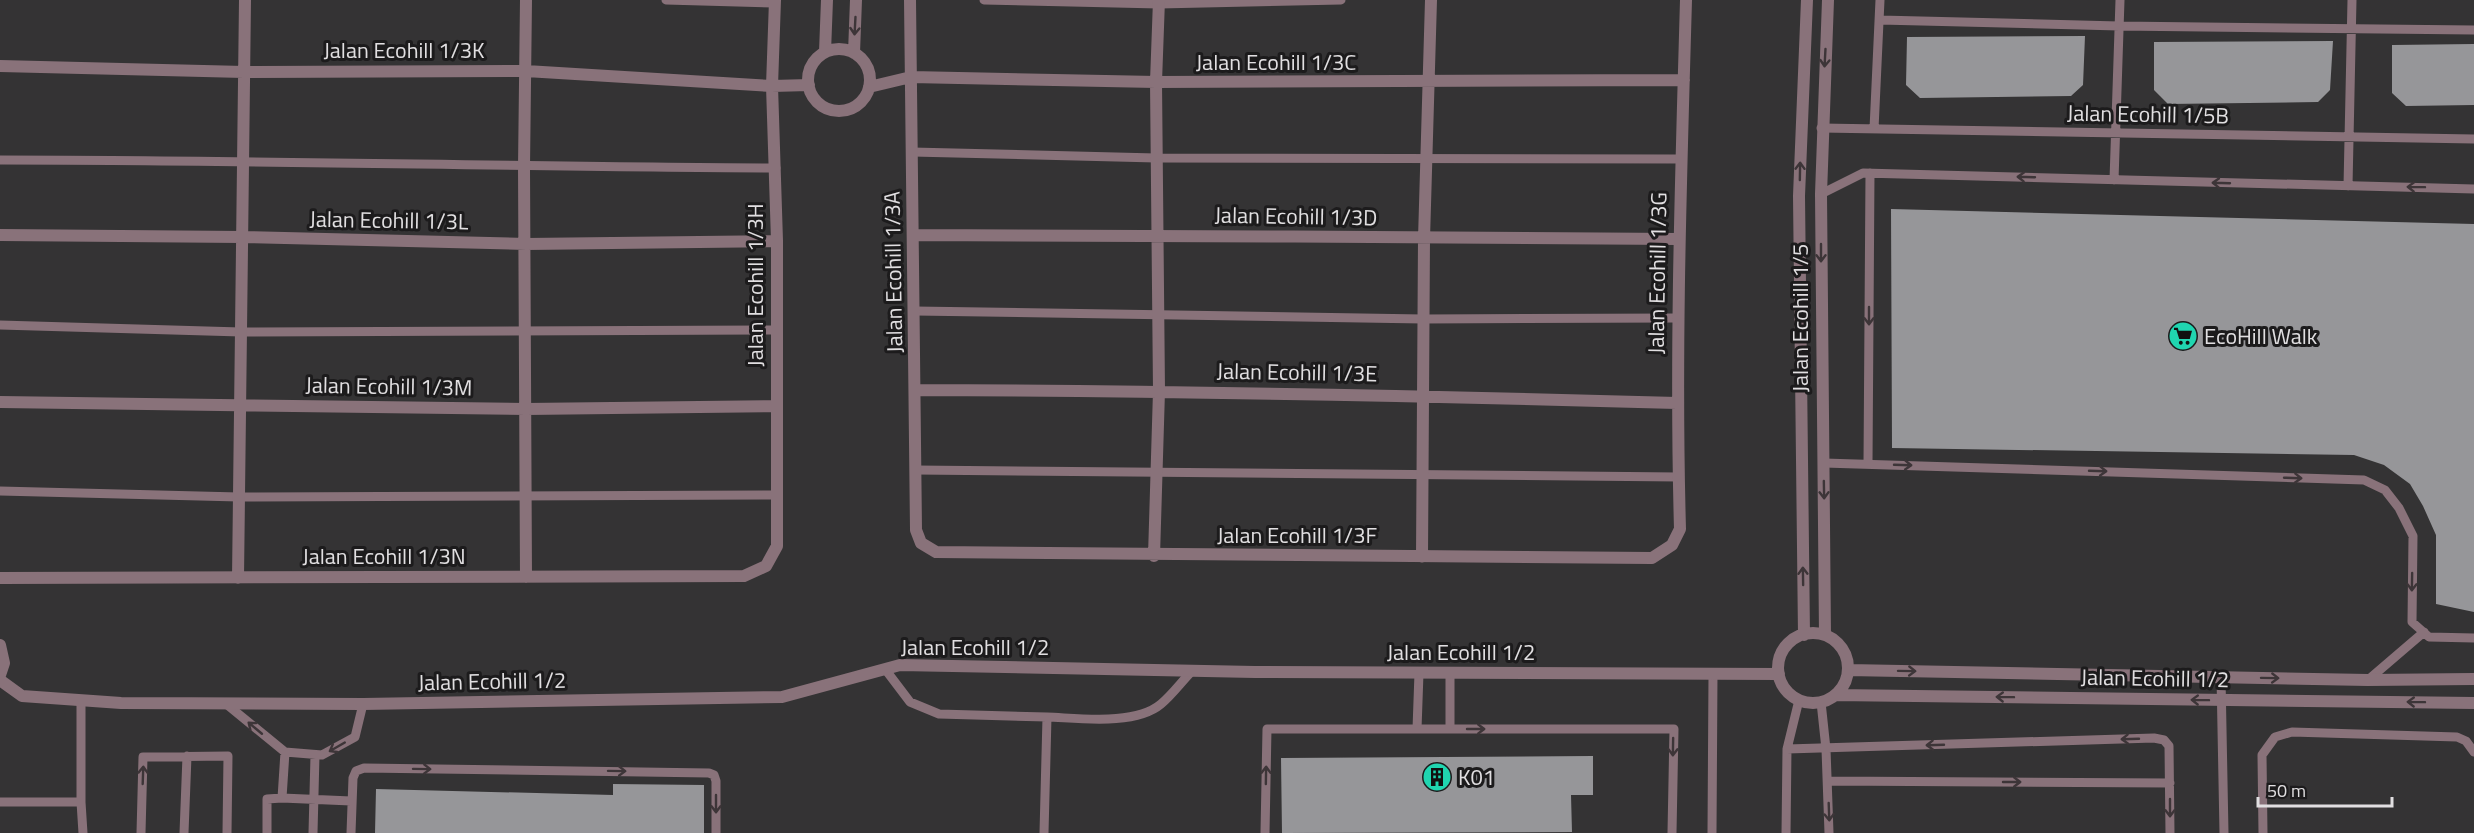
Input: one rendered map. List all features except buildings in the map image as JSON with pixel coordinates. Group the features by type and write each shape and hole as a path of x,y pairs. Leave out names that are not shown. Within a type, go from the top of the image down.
{"street":[{"path":"238,578 245,0"},
{"path":"525,577 526,0"},
{"path":"825,52 827,0"},
{"path":"854,53 856,0"},
{"name":"Jalan Ecohill 1/3A","path":"910,0 916,530 921,543"},
{"path":"1422,557 1424,239 1431,0"},
{"name":"Jalan Ecohill 1/3G","path":"1672,545 1680,529 1677,318 1686,0"},
{"path":"1804,634 1799,196 1807,0"},
{"name":"Jalan Ecohill 1/5","path":"1825,635 1821,128 1828,0"},
{"name":"Jalan Ecohill 1/3H","path":"766,566 777,546 777,241 772,86 775,1"},
{"path":"1154,556 1159,391 1156,82 1159,2"},
{"path":"835,49 854,53 862,59 867,68 869,87 860,103 843,110 825,107 817,101 809,85 811,66 825,52 835,49"},
{"name":"Jalan Ecohill 1/3K","path":"0,66 244,72 526,71 772,86 809,85"},
{"name":"Jalan Ecohill 1/3C","path":"869,87 910,76 1156,82 1429,83 1684,80"},
{"name":"Jalan Ecohill 1/3D","path":"914,235 1157,234 1424,239 1678,239"},
{"name":"Jalan Ecohill 1/3L","path":"0,236 242,237 526,244 777,241"},
{"name":"Jalan Ecohill 1/3E","path":"916,390 1159,391 1677,403"},
{"name":"Jalan Ecohill 1/3M","path":"0,402 526,409 777,406"},
{"name":"Jalan Ecohill 1/3F","path":"921,543 936,552 1154,556 1652,558 1672,545"},
{"name":"Jalan Ecohill 1/3N","path":"0,578 744,576 766,566"},
{"path":"1804,634 1825,635 1843,649 1848,670 1846,681 1835,695 1821,702 1810,703 1799,700 1782,685 1779,674 1781,654 1787,645 1804,634"},
{"path":"0,645 4,663 0,677"},
{"name":"Jalan Ecohill 1/2","path":"0,677 22,696 81,701 363,704 782,697 900,665 1419,673 1779,674"},
{"name":"Jalan Ecohill 1/2","path":"1848,670 2474,680"},
{"name":"Jalan Ecohill 1/2","path":"1835,695 2474,703"}],"lane":[{"path":"666,0 775,1"},
{"path":"984,0 1159,2 1341,0"},
{"path":"1874,129 1880,0"},
{"path":"2114,180 2120,0"},
{"path":"2348,186 2352,0"},
{"path":"1880,20 2351,30 2474,30"},
{"name":"Jalan Ecohill 1/5B","path":"1821,128 2474,139"},
{"path":"912,152 1156,158 1681,159"},
{"path":"0,160 243,160 524,167 776,168"},
{"path":"1821,194 1863,173 2474,189"},
{"path":"1868,464 1870,173"},
{"path":"915,312 1423,319 1677,318"},
{"path":"0,325 241,332 777,330"},
{"path":"1824,463 2364,480 2385,490 2399,508 2413,536 2412,622 2429,637 2474,638"},
{"path":"916,470 1157,470 1422,477 1678,477"},
{"path":"0,491 239,497 777,495"},
{"path":"2368,680 2424,632"},
{"path":"885,669 910,702 939,714 1111,718 1139,715 1160,706 1193,670"},
{"path":"1417,729 1419,673"},
{"path":"1450,673 1450,729"},
{"path":"1712,833 1713,674"},
{"path":"2221,677 2224,833"},
{"path":"1785,833 1787,749 1799,700"},
{"path":"81,701 83,833"},
{"path":"1821,702 1826,748 1829,833"},
{"path":"225,704 285,752 322,755 355,737 363,704"},
{"path":"1044,833 1047,717"},
{"path":"1265,833 1267,729 1674,729 1672,833"},
{"path":"2263,833 2262,755 2275,737 2292,732 2457,736 2472,747 2474,752"},
{"path":"1787,749 2154,738 2164,740 2169,746 2170,833"},
{"path":"282,798 285,752"},
{"path":"313,833 315,755"},
{"path":"184,833 187,756"},
{"path":"141,833 143,757 228,756 227,833"},
{"path":"351,833 353,778 356,771 364,768 709,773 714,775 716,781 716,833"},
{"path":"1828,781 2170,783"},
{"path":"267,833 267,799 351,801"},
{"path":"0,802 81,802"}],"place":[{"name":"EcoHill Walk","path":"2183,336"},
{"name":"K01","path":"1437,777"}]}
